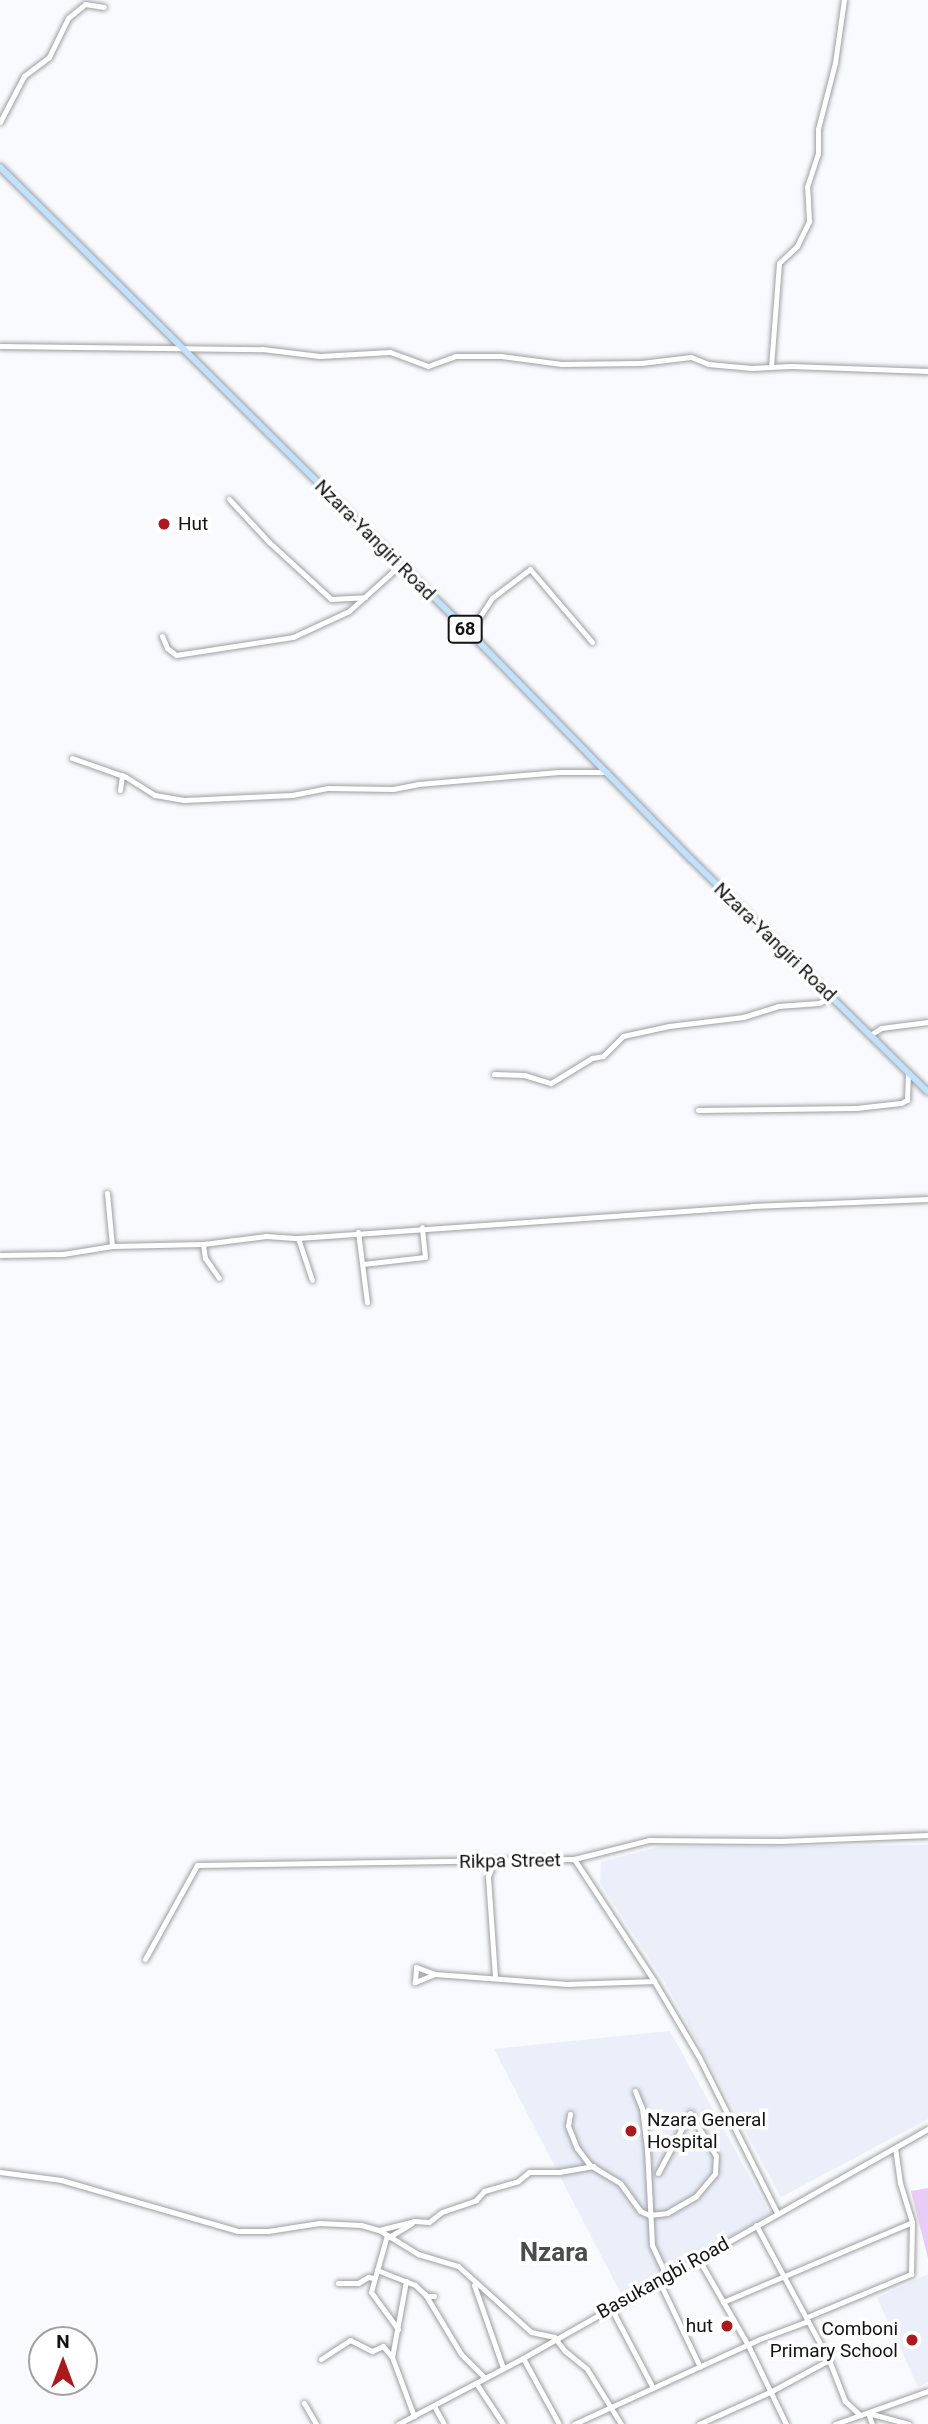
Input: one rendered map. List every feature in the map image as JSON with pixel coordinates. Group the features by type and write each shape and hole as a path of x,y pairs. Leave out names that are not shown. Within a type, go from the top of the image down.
{"main road":[{"name":"Nzara-Yangiri Road","path":"0,167 928,1092"}],"street":[{"path":"771,367 779,263 797,246 809,221 807,187 818,154 818,129 835,63 844,0"},
{"path":"0,122 24,76 48,57 68,18 85,4 104,7"},
{"path":"0,346 262,349 320,356 390,352 428,366 455,356 501,356 561,364 642,363 691,357 708,364 928,371"},
{"path":"229,499 269,542 331,599 365,597"},
{"path":"162,636 167,648 176,655 258,645 314,629 349,611 401,565"},
{"path":"469,633 492,598 530,569 592,642"},
{"path":"72,758 122,775 155,794 184,800 292,795 327,788 393,789 418,784 558,772 607,772"},
{"path":"120,790 122,775"},
{"path":"494,1074 524,1075 551,1083 592,1058 603,1056 623,1037 669,1026 743,1017 778,1006 819,1003 832,996"},
{"path":"870,1035 881,1028 919,1026 928,1022"},
{"path":"698,1110 856,1108 901,1103 907,1100 908,1072"},
{"path":"107,1193 112,1247"},
{"path":"0,1255 63,1255 112,1247 203,1244 266,1236 298,1238 422,1227 752,1206 928,1199"},
{"path":"363,1264 425,1257 422,1227"},
{"path":"358,1232 360,1261 363,1264 368,1302"},
{"path":"298,1238 312,1280"},
{"path":"203,1244 205,1258 219,1278"},
{"name":"Rikpa Street","path":"145,1959 197,1864 574,1859 649,1840 781,1840 928,1835"},
{"path":"574,1859 654,1981 699,2057 777,2213"},
{"path":"494,1861 488,1877 495,1979"},
{"path":"435,1974 568,1984 654,1981"},
{"path":"635,2091 644,2122 652,2245 667,2277"},
{"path":"570,2114 568,2126 577,2148 593,2166 620,2183 640,2211 649,2215 667,2213 696,2196 715,2172 716,2156 690,2113 658,2173"},
{"name":"Basukangbi Road","path":"398,2424 523,2358 554,2337 667,2277 928,2129"},
{"path":"574,2424 911,2274 912,2222 900,2183 895,2149"},
{"path":"379,2230 414,2221 429,2222 442,2212 476,2200 484,2191 518,2181 529,2172 559,2172 593,2166"},
{"path":"0,2172 65,2181 238,2231 268,2231 319,2223 361,2225 379,2230 418,2254 458,2266 473,2283 531,2332 554,2337 565,2351 587,2369 621,2424"},
{"path":"398,2329 371,2292 388,2236 414,2221"},
{"path":"723,2302 912,2222"},
{"path":"756,2225 808,2319 845,2401 860,2415"},
{"path":"698,2258 748,2345 786,2424"},
{"path":"377,2270 434,2296"},
{"path":"338,2283 358,2283 368,2277 374,2278"},
{"path":"392,2357 406,2281"},
{"path":"659,2281 700,2367"},
{"path":"473,2283 503,2368"},
{"path":"425,2294 461,2354 485,2378"},
{"path":"611,2308 653,2388"},
{"path":"321,2359 350,2340 372,2351 383,2346 392,2357 414,2416"},
{"path":"523,2358 559,2424"},
{"path":"699,2424 770,2392 828,2360"},
{"path":"476,2383 503,2424"},
{"path":"835,2424 928,2391"},
{"path":"304,2403 316,2424"},
{"path":"434,2406 444,2424"},
{"path":"868,2413 872,2424"},
{"path":"868,2413 909,2424"}],"shaded area":[{"path":"928,1845 928,2119 781,2197 666,1984 600,1883 601,1862 658,1847"},
{"name":"Nzara General Hospital","path":"670,2031 770,2214 623,2298 494,2049"},
{"path":"928,2188 928,2258 911,2191"},
{"name":"Comboni Primary School","path":"928,2274 928,2382 918,2387 877,2298"}],"place":[{"name":"Hut","path":"164,524"},
{"name":"Nzara General Hospital","path":"631,2131"},
{"name":"hut","path":"727,2326"},
{"name":"Comboni Primary School","path":"912,2340"}],"district":[{"name":"Nzara","path":"554,2253"}]}
